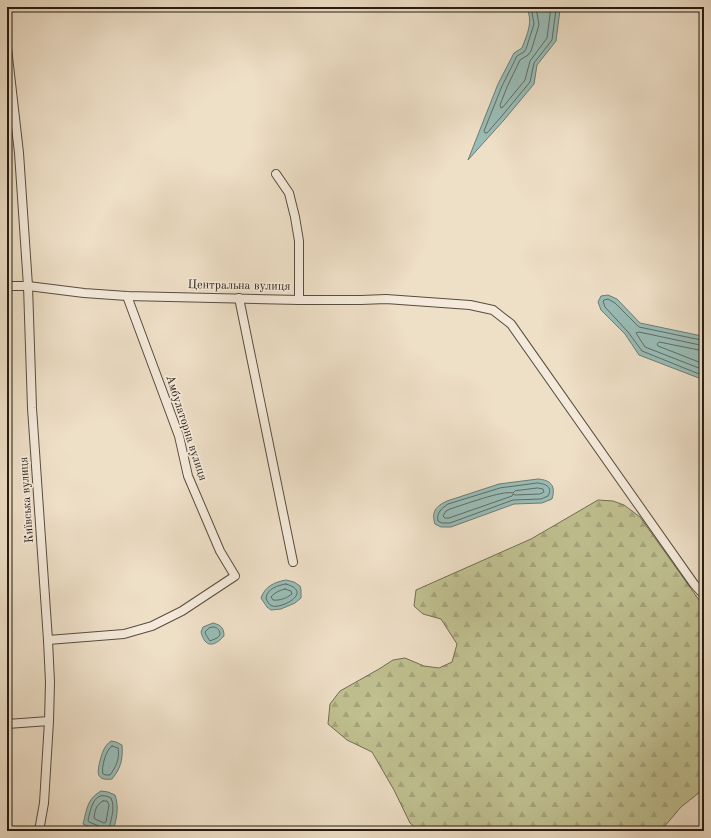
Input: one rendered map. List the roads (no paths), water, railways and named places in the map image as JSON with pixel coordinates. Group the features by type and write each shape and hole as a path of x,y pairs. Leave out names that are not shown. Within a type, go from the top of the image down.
{"street":[{"name":"Київська вулиця","path":"7,48 19,153 28,286 32,408 50,682 44,803 39,831"},
{"path":"276,174 289,193 295,217 299,241 299,300"},
{"name":"Центральна вулиця","path":"7,286 28,286 84,293 127,296 299,300 386,299 470,305 493,310 511,324 694,584 704,595"},
{"name":"Амбулаторна вулиця","path":"48,640 124,634 152,626 182,611 235,576 220,551 188,476 179,436 127,296"},
{"path":"239,298 294,562"},
{"path":"7,724 49,721"}],"water":[{"path":"526,7 562,7 560,10 556,41 537,65 534,84 468,160 498,84 514,53 522,48 528,33 530,22"},
{"path":"608,295 617,299 640,323 702,336 704,335 704,380 639,355 625,334 601,310 598,302 601,296"},
{"path":"538,479 551,484 553,487 552,499 542,503 514,504 451,527 441,527 435,524 435,510 447,501 499,484"},
{"path":"286,580 294,582 300,586 301,598 295,603 281,609 271,610 261,598 265,590 271,585"},
{"path":"213,623 222,627 224,636 217,642 210,644 205,641 201,632 203,627"},
{"path":"111,741 122,745 122,759 118,771 112,779 103,779 100,777 98,772 99,765 104,750"},
{"path":"101,791 115,795 117,812 113,830 101,830 83,824 90,801"}]}
